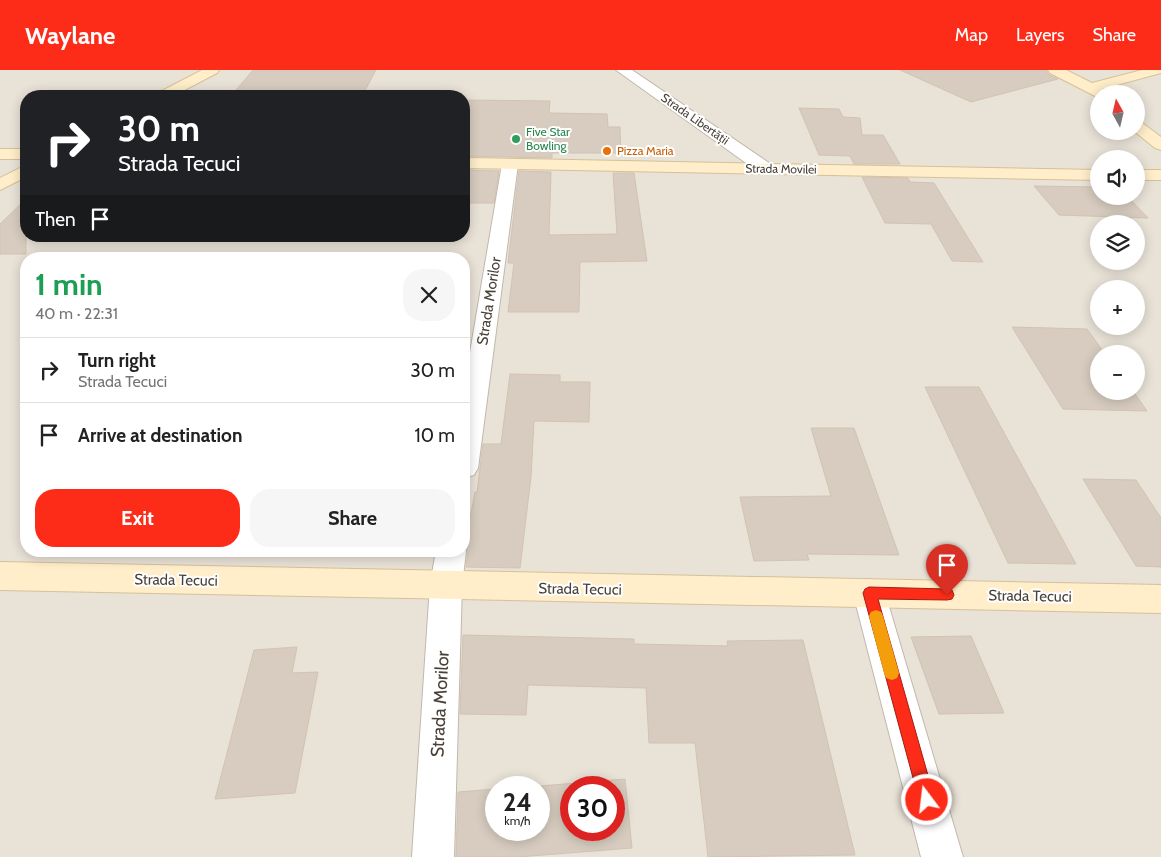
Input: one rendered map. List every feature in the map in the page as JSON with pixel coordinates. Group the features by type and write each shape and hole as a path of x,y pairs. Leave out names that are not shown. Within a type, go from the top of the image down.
{"street":[{"path":"174,90 212,70"},
{"name":"Strada Libertății","path":"623,70 766,169"},
{"path":"1055,70 1090,88"},
{"path":"1112,85 1156,70"},
{"path":"1145,132 1161,145"},
{"path":"0,154 20,154"},
{"name":"Strada Movilei","path":"470,163 1090,175"},
{"name":"Strada Morilor","path":"470,428 510,164"},
{"path":"0,185 20,173"},
{"path":"1145,175 1161,175"},
{"name":"Strada Morilor","path":"433,857 448,568"},
{"name":"Strada Tecuci","path":"0,576 448,568 869,593 1161,600"},
{"path":"869,593 942,857"}],"shaded area":[{"path":"0,70 1161,70 1161,857 0,857"}],"building":[{"path":"253,70 376,70 365,90 236,90"},
{"path":"900,70 1046,70 1049,75 1058,79 971,102"},
{"path":"470,100 550,101 549,113 607,114 608,127 620,127 621,153 552,153 552,158 470,156"},
{"path":"799,108 839,109 843,117 860,118 862,135 883,135 900,164 854,164 850,156 819,155"},
{"path":"470,170 499,171 494,203 470,203"},
{"path":"519,171 551,172 549,235 617,234 613,173 634,173 647,261 580,262 579,312 508,312 514,263 508,263"},
{"path":"862,177 908,178 910,182 934,183 983,262 952,261 931,224 885,223"},
{"path":"1034,186 1090,187 1090,205 1136,205 1148,218 1145,218 1145,215 1059,215"},
{"path":"20,205 20,242 26,242 26,252 20,252 20,254 0,254 0,224"},
{"path":"1012,327 1087,329 1099,345 1090,345 1090,400 1139,400 1147,411 1063,409"},
{"path":"510,374 560,375 560,382 590,382 589,422 534,421 531,477 520,568 466,567 467,557 470,557 470,518 475,492 477,492 483,444 501,444"},
{"path":"925,387 979,387 1076,564 1008,563"},
{"path":"811,428 854,428 899,555 807,554 809,560 754,561 740,497 831,496"},
{"path":"1083,479 1136,480 1161,518 1161,567 1136,566"},
{"path":"463,635 634,639 634,644 728,646 727,641 803,640 855,855 708,857 695,743 649,743 646,688 528,685 526,715 460,714"},
{"path":"971,636 1004,713 939,714 911,637"},
{"path":"297,647 292,673 318,672 295,793 215,799 254,650"},
{"path":"625,779 632,848 518,857 456,857 458,792 485,790 485,841 550,841 550,785 560,784 560,841 625,841"}],"slow traffic":[{"path":"876,616 892,673"}],"place":[{"name":"Five Star Bowling","path":"516,139"},
{"name":"Pizza Maria","path":"607,151"}],"route":[{"path":"927,800 869,593 947,595"}]}
